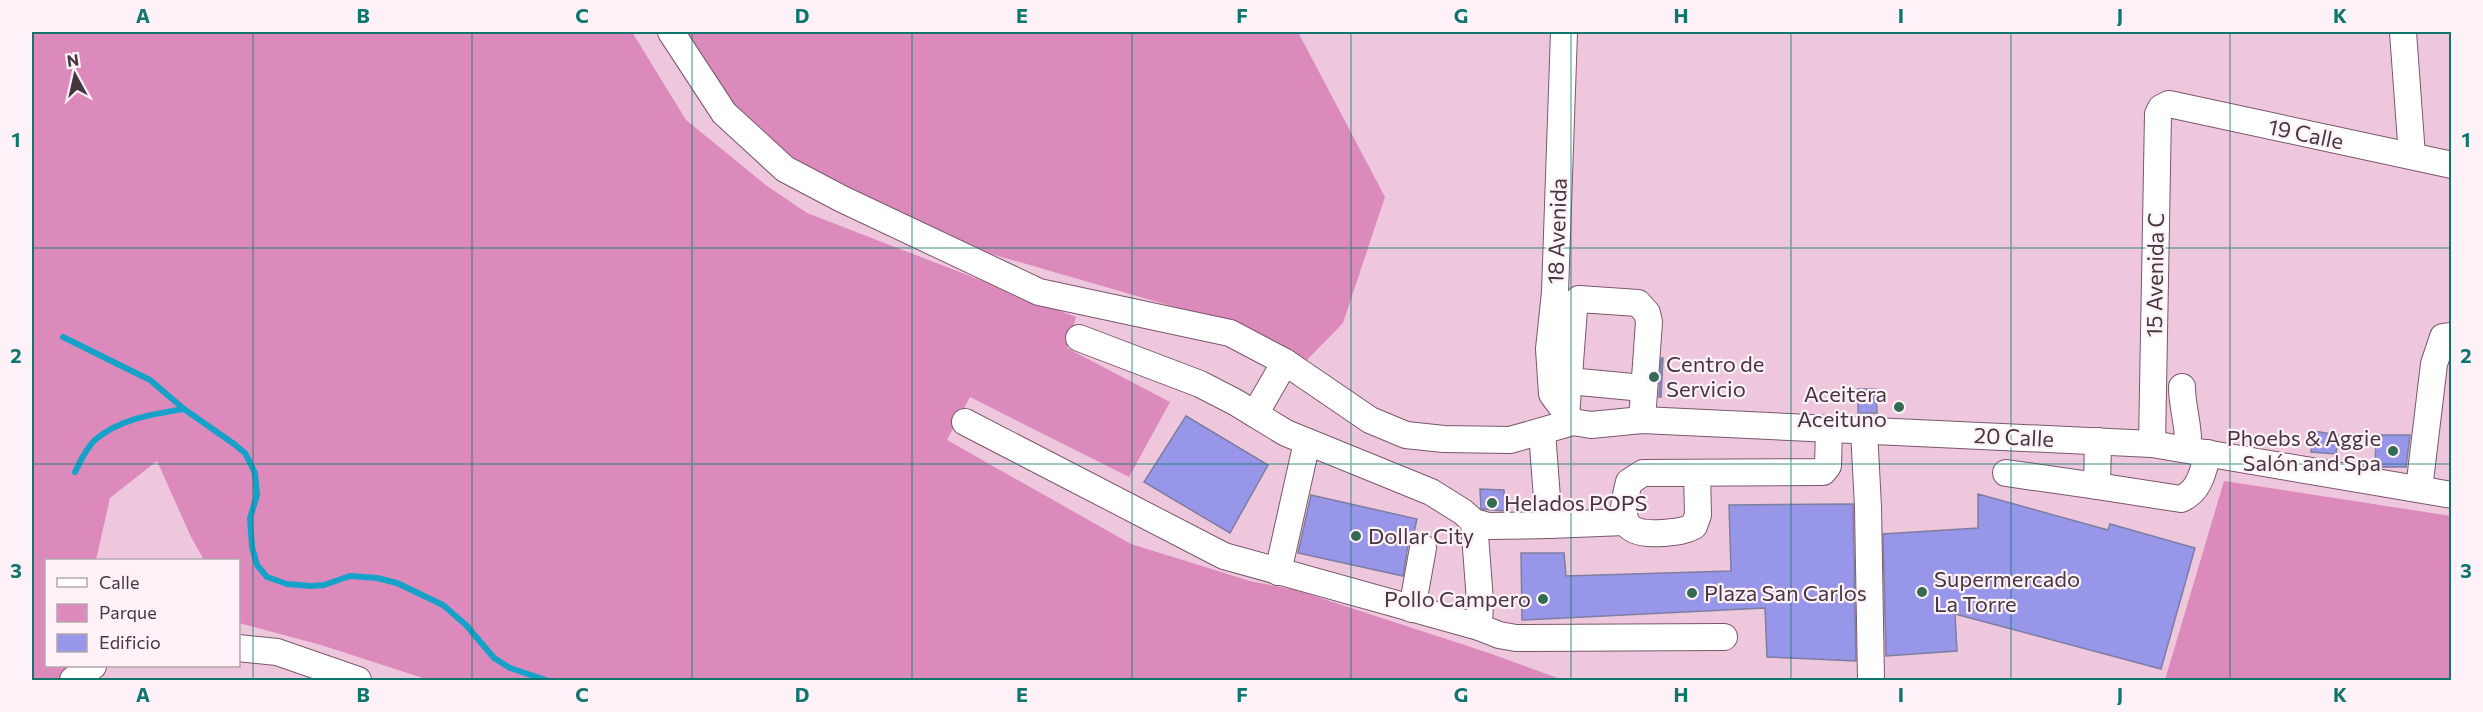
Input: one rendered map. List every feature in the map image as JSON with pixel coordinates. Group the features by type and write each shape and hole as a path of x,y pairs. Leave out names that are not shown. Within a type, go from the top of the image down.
{"street":[{"path":"671,32 724,112 785,169 842,199 1039,292 1230,333 1285,362 1370,420 1406,435 1444,439 1510,440 1542,432 1570,419 1569,381 1575,303 1579,299 1638,303 1647,313 1648,322 1642,420"},
{"name":"18 Avenida","path":"1564,32 1555,292 1549,349 1552,394 1570,419"},
{"path":"2403,32 2412,156"},
{"name":"19 Calle","path":"2161,108 2169,104 2451,165"},
{"name":"15 Avenida C","path":"2152,444 2158,114 2161,108"},
{"path":"2419,489 2434,364 2443,338 2451,336"},
{"path":"1079,338 1200,384 1286,433 1431,492 1463,512 1474,522 1488,526 1625,522"},
{"path":"1255,414 1285,362"},
{"path":"1569,381 1643,388"},
{"path":"2006,473 2181,499 2190,495 2196,489 2198,451 2189,433 2182,408 2182,387"},
{"name":"20 Calle","path":"1570,419 1591,425 1642,420 2152,444 2451,495"},
{"path":"965,422 1224,556 1479,627 1499,636 1516,638 1724,636"},
{"path":"1697,473 1698,514 1694,526 1683,532 1639,533 1630,530 1625,522 1625,498 1629,482 1643,473 1823,472 1828,466 1829,429"},
{"path":"1864,430 1868,507 1870,681"},
{"path":"1542,432 1549,525"},
{"path":"2097,486 2098,441"},
{"path":"1278,572 1306,442"},
{"path":"1474,522 1480,601 1479,627"},
{"path":"1412,609 1423,548"},
{"path":"240,648 277,652 358,681"},
{"path":"73,681 92,667"}],"green space":[{"path":"32,32 632,32 686,120 767,186 807,213 1076,317 1067,348 1170,402 1129,477 970,397 947,440 1131,544 1250,581 1296,590 1489,653 1563,680 429,680 321,645 240,623 240,559 203,559 191,537 157,461 110,498 96,559 45,559 45,667 80,667 70,680 32,680"},
{"path":"662,32 1298,32 1385,197 1343,323 1305,362 1254,330 905,229 777,163 690,86"},
{"path":"2224,481 2451,516 2451,680 2165,680"}],"building":[{"path":"1661,358 1663,358 1661,397 1659,397"},
{"path":"1858,389 1876,389 1877,413 1858,413"},
{"path":"1186,416 1268,465 1230,533 1144,482"},
{"path":"2313,431 2338,435 2336,454 2311,452"},
{"name":"Phoebs & Aggie Salón and Spa","path":"2376,435 2410,435 2406,467 2375,467"},
{"name":"Helados POPS","path":"1480,489 1504,490 1504,511 1481,509"},
{"path":"1978,494 2108,530 2110,524 2195,548 2161,669 1955,614 1957,651 1886,656 1883,534 1978,528"},
{"name":"Dollar City","path":"1311,495 1417,519 1413,537 1408,545 1403,576 1298,553"},
{"name":"Plaza San Carlos","path":"1853,504 1856,661 1767,657 1765,608 1522,620 1521,553 1564,553 1566,576 1731,571 1729,505"}],"waterway":[{"path":"63,337 150,380 184,409 245,453 255,473 257,495 250,518 252,547 257,565 267,577 287,584 311,586 324,585 350,576 377,578 397,583 443,605 466,625 494,658 510,668 546,680"},
{"path":"75,472 89,447 104,433 137,418 184,409"}],"place":[{"name":"Centro de Servicio","path":"1654,377"},
{"name":"Aceitera Aceituno","path":"1899,407"},
{"name":"Phoebs & Aggie Salón and Spa","path":"2393,451"},
{"name":"Helados POPS","path":"1492,503"},
{"name":"Dollar City","path":"1356,536"},
{"name":"Supermercado La Torre","path":"1922,592"},
{"name":"Plaza San Carlos","path":"1692,593"},
{"name":"Pollo Campero","path":"1543,599"}]}
